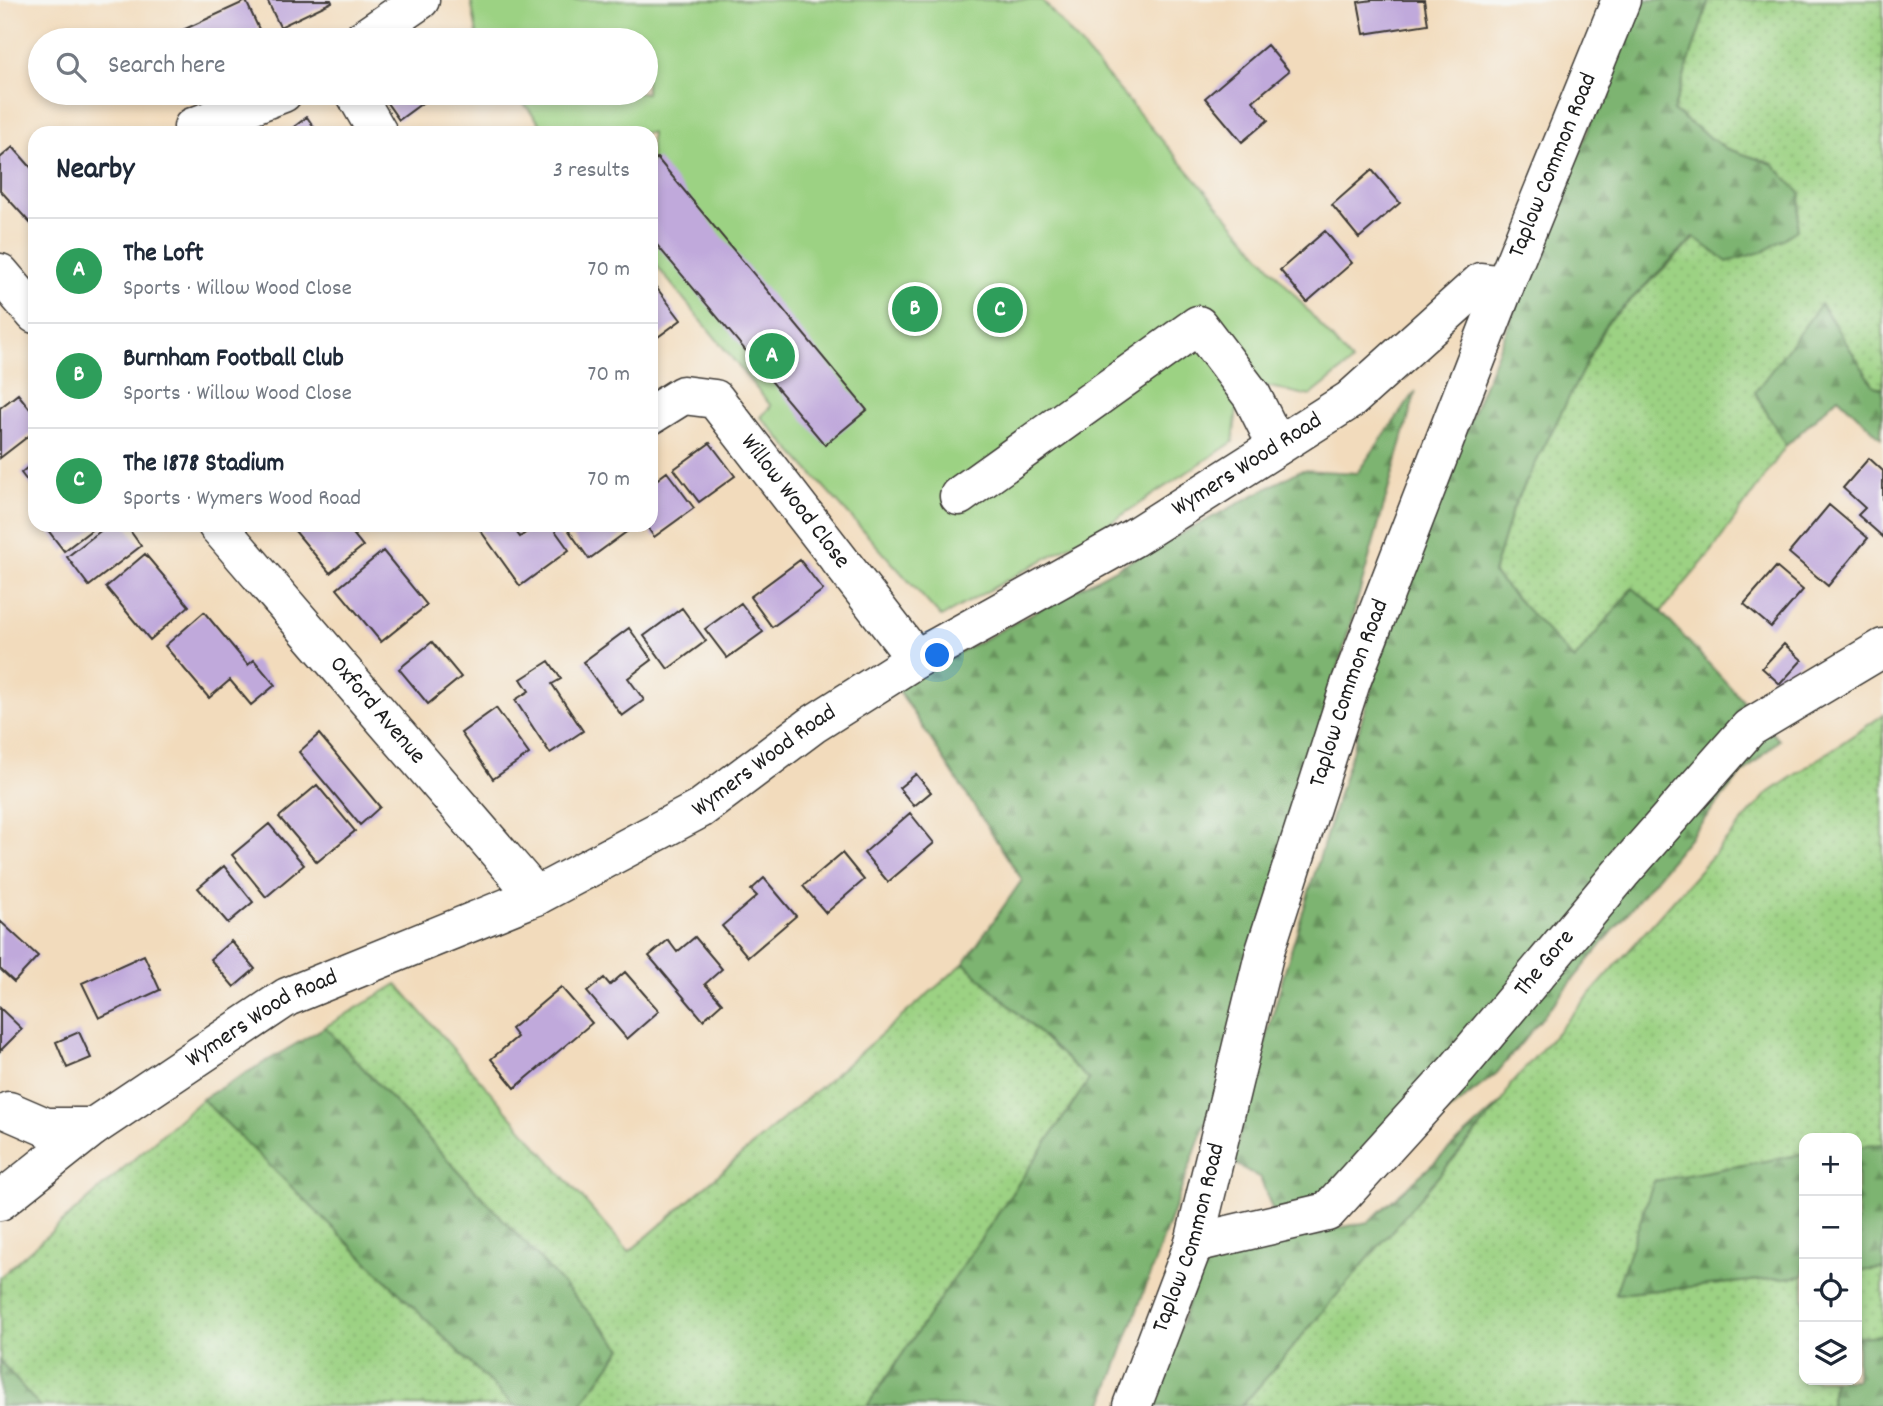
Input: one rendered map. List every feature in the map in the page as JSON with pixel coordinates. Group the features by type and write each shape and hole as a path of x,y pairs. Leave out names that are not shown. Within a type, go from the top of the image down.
{"street":[{"path":"379,28 420,0"},
{"name":"Taplow Common Road","path":"1132,1406 1194,1243 1265,951 1351,682 1505,285 1621,0"},
{"path":"196,126 251,105"},
{"path":"362,105 373,126"},
{"path":"0,273 28,306"},
{"name":"Wymers Wood Road","path":"0,1201 31,1173 93,1127 287,997 536,896 700,809 811,725 916,659 1133,538 1350,400 1481,282 1505,285"},
{"path":"959,496 1198,325 1252,396 1277,446"},
{"name":"Willow Wood Close","path":"658,411 683,395 715,399 916,659"},
{"name":"Oxford Avenue","path":"223,532 536,896"},
{"name":"The Gore","path":"1194,1243 1327,1212 1457,1069 1621,873 1749,728 1883,648"},
{"path":"4,1106 46,1127 93,1127"},
{"path":"4,1106 31,1173"}],"green space":[{"path":"471,0 1042,0 1352,362 1310,396 1266,386 1237,409 1233,442 1113,521 941,617 761,417 771,406 658,268 658,126 542,126 525,105 658,105 658,28 476,28"},
{"path":"1641,0 1709,0 1673,111 1725,148 1773,164 1801,194 1797,230 1765,251 1727,262 1694,237 1606,324 1512,510 1493,573 1574,660 1633,588 1661,612 1779,740 1737,779 1497,1073 1330,1205 1275,1216 1260,1178 1232,1162 1286,967 1403,585"},
{"path":"1709,0 1883,0 1883,389 1874,386 1822,305 1755,392 1786,446 1712,551 1661,612 1632,588 1574,661 1493,573 1512,510 1606,324 1773,164 1725,148 1673,111"},
{"path":"1821,304 1874,386 1883,389 1881,438 1838,397 1786,446 1755,392"},
{"path":"1416,391 1227,1064 1102,1406 867,1406 1089,1080 964,963 1022,880 896,686 1301,470 1357,473"},
{"path":"1883,715 1883,1144 1862,1146 1862,1133 1799,1133 1799,1155 1655,1181 1615,1294 1799,1276 1799,1385 1833,1385 1830,1406 1242,1406 1502,1102 1511,1084 1767,794"},
{"path":"964,963 1089,1080 867,1406 580,1406 622,1348 325,1027 397,984 629,1252"},
{"path":"325,1027 622,1348 580,1406 514,1406 202,1099"},
{"path":"202,1099 514,1406 39,1406 0,1361 0,1277"},
{"path":"1502,1102 1242,1406 1152,1406 1205,1255 1368,1222"},
{"path":"1883,1144 1883,1269 1862,1271 1862,1146"},
{"path":"1799,1155 1799,1276 1615,1294 1654,1181"},
{"path":"1883,1269 1883,1335 1862,1337 1862,1271"},
{"path":"1883,1335 1883,1406 1830,1406 1833,1385 1862,1385 1862,1337"},
{"path":"0,1361 39,1406 0,1406"}],"building":[{"path":"267,0 331,0 332,2 280,27"},
{"path":"1424,0 1428,24 1364,34 1358,2"},
{"path":"246,1 258,28 187,28"},
{"path":"1267,45 1289,71 1253,101 1268,120 1242,142 1205,98"},
{"path":"388,105 420,105 399,120"},
{"path":"307,117 313,126 295,126"},
{"path":"13,147 28,164 28,221 0,190 0,158"},
{"path":"658,159 867,410 825,445 658,246"},
{"path":"1372,170 1400,203 1359,238 1332,205"},
{"path":"1325,231 1352,263 1307,302 1280,270"},
{"path":"658,290 681,320 658,337"},
{"path":"18,394 28,406 28,436 0,458 0,408"},
{"path":"710,443 735,476 699,502 674,469"},
{"path":"1869,458 1883,471 1883,537 1858,515 1865,508 1843,488"},
{"path":"28,467 28,482 21,473"},
{"path":"667,472 694,508 654,537 651,532 658,532 658,479"},
{"path":"1829,505 1868,538 1828,586 1789,553"},
{"path":"49,532 89,532 64,551"},
{"path":"99,532 131,532 141,546 89,586 67,557"},
{"path":"296,532 352,532 363,546 330,573"},
{"path":"481,532 516,532 520,537 527,532 556,532 569,550 520,586"},
{"path":"570,532 626,532 589,559"},
{"path":"383,551 427,605 381,642 337,589"},
{"path":"145,554 189,606 150,640 106,587"},
{"path":"800,560 823,590 772,627 750,597"},
{"path":"1776,567 1803,590 1771,627 1744,604"},
{"path":"741,603 763,632 727,658 705,629"},
{"path":"682,608 706,641 668,669 644,636"},
{"path":"204,612 248,665 254,660 275,685 251,705 230,680 209,698 165,646"},
{"path":"629,628 652,660 628,678 644,700 622,716 583,662"},
{"path":"432,642 461,677 428,704 399,669"},
{"path":"1784,644 1802,660 1780,684 1762,668"},
{"path":"549,661 561,679 552,684 583,731 550,753 515,700 529,691 521,679"},
{"path":"496,708 529,754 493,779 461,733"},
{"path":"319,734 380,807 360,825 299,752"},
{"path":"916,774 931,792 914,806 899,788"},
{"path":"317,785 355,831 317,862 279,817"},
{"path":"910,813 934,843 888,882 864,853"},
{"path":"269,824 304,865 266,897 232,855"},
{"path":"842,853 864,880 826,913 803,886"},
{"path":"224,866 253,902 228,923 198,888"},
{"path":"764,878 796,916 748,957 722,926 757,896 751,890"},
{"path":"0,921 38,956 14,982 0,969"},
{"path":"695,937 722,969 705,984 722,1003 703,1020 649,956 668,940 677,952"},
{"path":"231,941 255,969 234,987 210,959"},
{"path":"144,955 160,990 99,1018 82,983"},
{"path":"625,972 659,1011 627,1039 587,992 604,978 610,985"},
{"path":"561,987 592,1023 515,1088 491,1059 517,1037 511,1029"},
{"path":"0,1008 22,1029 0,1051"},
{"path":"79,1032 91,1058 67,1068 56,1042"}],"place":[{"name":"Burnham Football Club","path":"915,309"},
{"name":"The 1878 Stadium","path":"1000,310"},
{"name":"The Loft","path":"772,356"}]}
